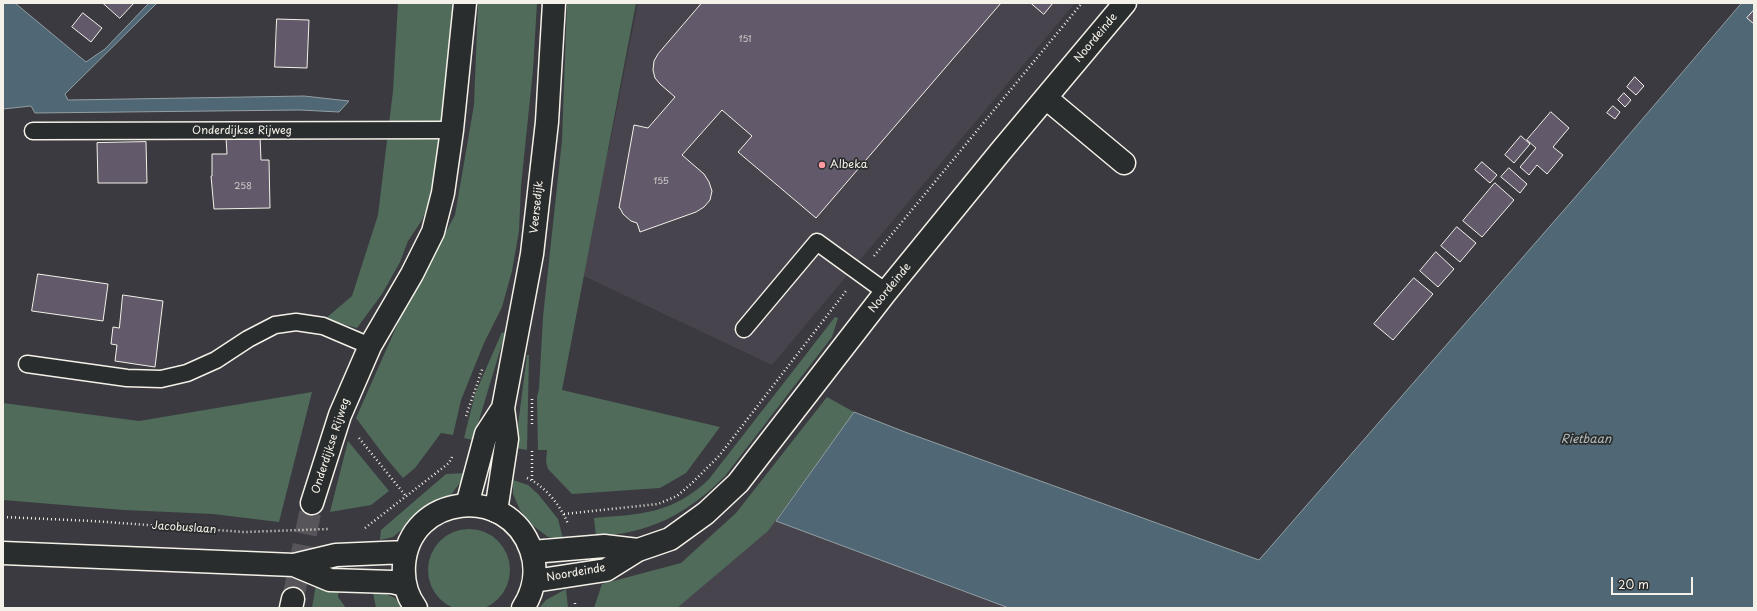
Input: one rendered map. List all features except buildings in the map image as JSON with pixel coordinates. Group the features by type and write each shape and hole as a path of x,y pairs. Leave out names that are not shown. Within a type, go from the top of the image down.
{"main road":[{"name":"Onderdijkse Rijweg","path":"312,503 340,415 370,346 412,274 433,232 443,193 452,130 464,3"},
{"name":"Veersedijk","path":"496,510 507,439 503,408 532,254 547,122 554,3"},
{"name":"Noordeinde","path":"534,581 606,570 638,550 670,539 706,513 738,484 886,292 1125,3"},
{"path":"1046,98 1124,163"},
{"name":"Veersedijk","path":"467,505 486,434 503,408"},
{"path":"416,608 405,585 404,568 406,552 415,533 428,519 447,508 467,505 482,506 496,510 505,515 519,527 529,543 535,566 534,581 532,592 523,608"},
{"name":"Noordeinde","path":"532,552 604,546 638,550"},
{"path":"3,552 294,565 336,555 406,552"},
{"path":"294,565 330,580 392,582 405,585"}],"lane":[{"name":"Onderdijkse Rijweg","path":"32,131 452,130"},
{"path":"744,329 817,242 886,292"},
{"path":"27,364 127,378 161,379 187,374 216,360 248,339 275,325 296,322 323,326 370,346"}],"path":[{"path":"340,415 405,495"},
{"name":"Jacobuslaan","path":"3,517 93,521 244,532 330,529"},
{"path":"359,528 365,527"}],"shaded area":[{"path":"638,3 1075,3 772,365 569,269 609,148"},
{"path":"780,514 1044,608 669,608"}],"green space":[{"path":"398,3 453,3 443,121 434,188 422,220 408,241 400,262 382,294 357,328 325,319 352,296 378,215 393,91"},
{"path":"478,3 537,3 533,70 521,186 519,231 512,271 502,307 484,343 461,400 453,435 441,433 415,468 403,478 356,418 402,314 455,215 474,105"},
{"path":"567,3 636,3 562,390 720,427 686,473 660,488 572,494 548,469 546,462 547,450 538,450 537,397 539,389 543,317 562,140"},
{"path":"835,317 838,318 832,337 725,476 710,490 696,502 666,520 634,531 596,537 594,518 627,515 656,510 669,506 696,491 709,479"},
{"path":"502,332 505,334 473,440 464,438 475,394"},
{"path":"527,355 529,355 527,450 515,448"},
{"path":"312,392 279,522 213,514 124,510 3,500 3,403 139,421"},
{"path":"827,397 854,412 768,531 677,608 594,608 602,584 681,563 736,513"},
{"path":"348,441 389,491 371,505 330,512"},
{"path":"467,473 451,495 436,500 393,537 380,540 381,530 446,474"},
{"path":"513,480 528,485 538,494 558,519 563,539 548,537 531,524 520,510 513,494"},
{"path":"469,529 485,532 498,541 507,554 510,570 507,586 498,599 485,608 469,611 453,608 440,599 431,586 428,570 431,554 440,541 453,532"},
{"path":"316,584 339,588 338,597 346,608 312,608"},
{"path":"372,588 395,598 402,608 376,608"},
{"path":"566,589 568,608 539,608 546,600"}],"water":[{"path":"3,3 15,3 86,62 105,49 149,3 157,3 65,94 68,100 304,96 349,101 339,112 300,110 35,113 31,106 3,109"},
{"name":"Rietbaan","path":"1742,3 1754,3 1754,608 1009,608 776,521 854,412 905,432 1259,560 1598,171"}],"tunnel":[{"path":"293,599 312,503"}],"place":[{"name":"Albeka","path":"822,165"}]}
